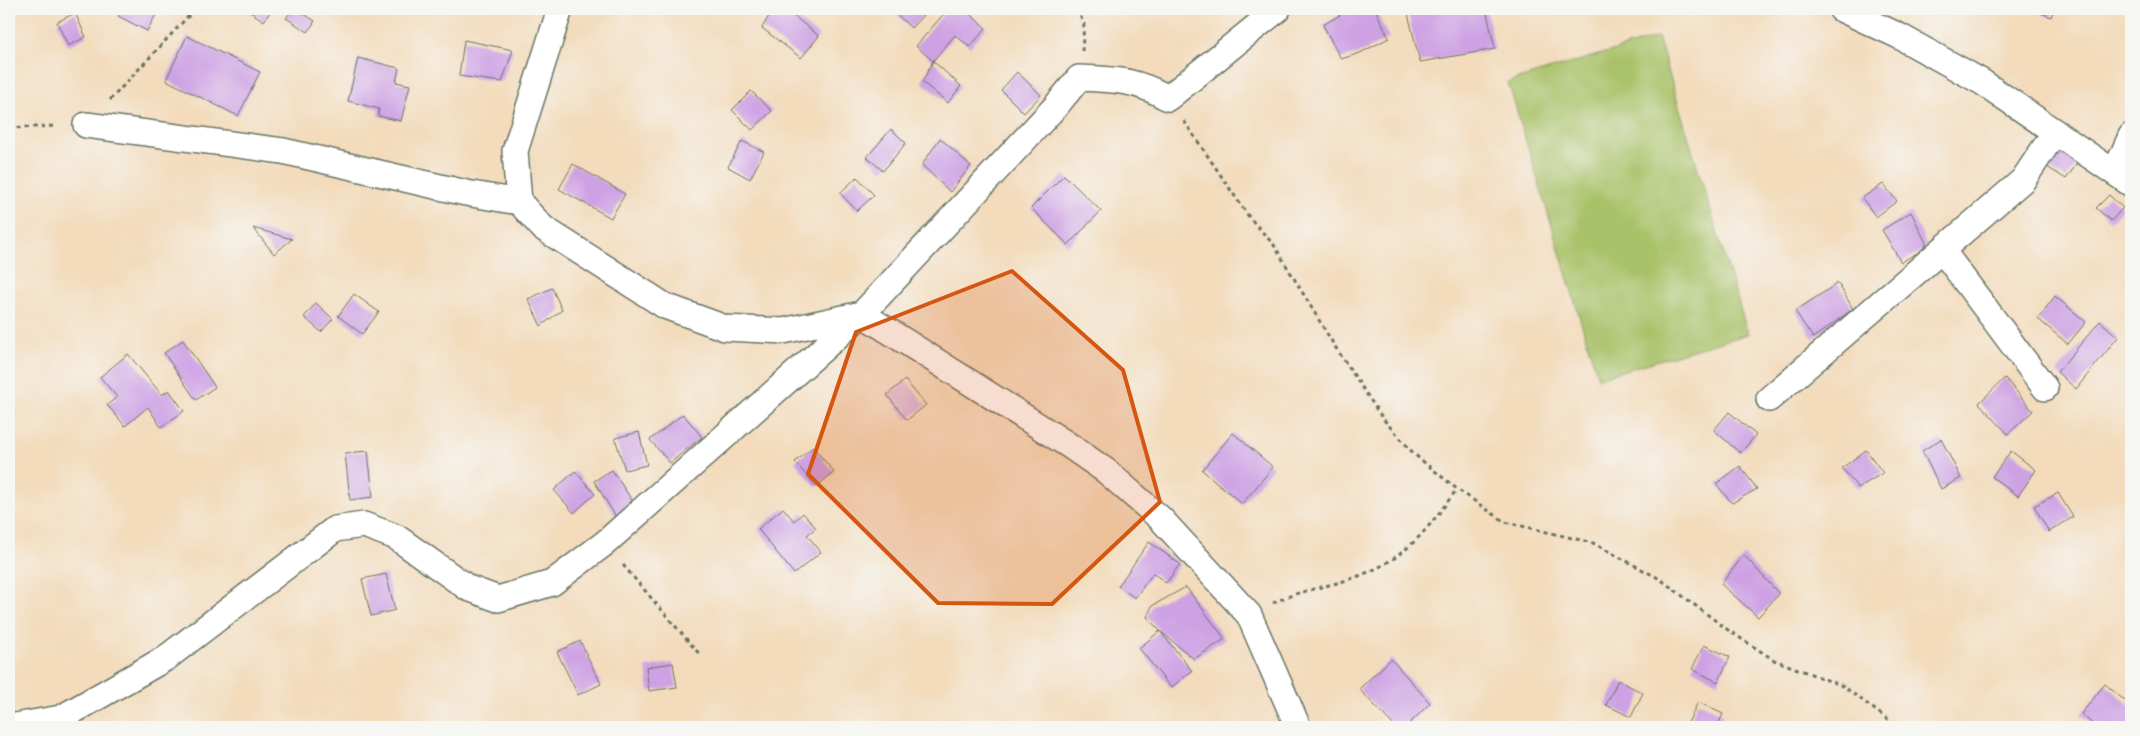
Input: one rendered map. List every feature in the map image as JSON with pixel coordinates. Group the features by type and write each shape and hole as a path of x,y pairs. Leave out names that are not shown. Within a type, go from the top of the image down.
{"street":[{"path":"519,202 515,151 560,9"},
{"path":"9,727 61,718 166,658 336,528 364,525 396,537 468,588 498,599 552,583 605,543 862,314 1080,78 1121,80 1146,86 1168,98 1278,9"},
{"path":"1841,9 1899,36 1982,82 2123,178 2131,136"},
{"path":"86,125 283,151 466,193 519,202 543,228 665,306 725,328 783,331 862,314 1106,471 1161,519 1249,615 1298,727"},
{"path":"1769,399 2023,180 2055,132"},
{"path":"1942,250 2045,388"}],"path":[{"path":"9,128 86,125 195,9"},
{"path":"1077,9 1084,24 1080,78"},
{"path":"1168,98 1249,217 1274,244 1334,345 1383,419 1414,454 1457,489 1504,522 1594,543 1660,579 1728,630 1774,660 1842,686 1898,727"},
{"path":"1249,615 1306,590 1346,581 1374,570 1396,558 1421,537 1457,489"},
{"path":"605,543 701,656"}],"highlighted area":[{"path":"1012,271 1123,370 1160,502 1052,604 938,603 808,474 856,332"}],"green space":[{"path":"1658,37 1748,334 1598,378 1508,82"}],"building":[{"path":"122,9 159,9 147,31 118,16"},
{"path":"246,9 272,9 264,21"},
{"path":"293,9 315,21 308,32 286,18"},
{"path":"773,9 785,9 819,36 801,58 762,28"},
{"path":"891,9 929,9 911,28"},
{"path":"948,9 964,9 986,28 970,47 955,35 933,61 916,46"},
{"path":"1350,9 1375,9 1389,38 1360,53 1341,59 1323,25"},
{"path":"1433,9 1486,9 1495,49 1420,62 1408,14"},
{"path":"2031,9 2054,9 2051,17"},
{"path":"75,13 86,37 68,46 57,22"},
{"path":"187,36 260,72 238,116 166,80"},
{"path":"464,40 513,50 502,82 459,76"},
{"path":"358,58 399,68 396,82 410,85 401,121 378,116 379,109 348,101"},
{"path":"933,61 961,86 948,103 922,82"},
{"path":"1017,72 1041,95 1024,113 1001,90"},
{"path":"751,91 772,111 752,130 732,110"},
{"path":"891,129 906,143 883,171 867,157"},
{"path":"940,138 971,166 950,192 922,165"},
{"path":"742,141 764,152 750,179 728,167"},
{"path":"2057,141 2081,158 2066,179 2041,163"},
{"path":"573,164 625,194 611,218 559,189"},
{"path":"1064,175 1101,211 1068,245 1031,208"},
{"path":"857,177 874,195 857,211 840,193"},
{"path":"1883,184 1897,201 1876,217 1862,198"},
{"path":"2109,195 2123,208 2111,221 2096,208"},
{"path":"1911,212 1928,247 1901,262 1882,230"},
{"path":"253,228 292,239 274,254"},
{"path":"1838,283 1853,309 1813,338 1795,311"},
{"path":"552,288 562,310 541,326 528,299"},
{"path":"354,294 379,312 362,334 338,316"},
{"path":"2055,296 2086,322 2068,344 2038,319"},
{"path":"316,303 333,319 321,332 304,317"},
{"path":"2100,321 2118,337 2076,389 2057,372"},
{"path":"183,340 215,387 196,400 164,353"},
{"path":"128,354 162,395 169,390 184,411 161,427 148,407 125,426 107,405 117,397 100,377"},
{"path":"2005,378 2033,411 2008,434 1979,403"},
{"path":"905,380 926,405 907,420 887,395"},
{"path":"1729,412 1756,435 1740,453 1714,430"},
{"path":"683,414 702,437 670,463 650,440"},
{"path":"639,432 647,465 625,470 615,438"},
{"path":"1233,433 1273,467 1242,504 1202,470"},
{"path":"1941,439 1961,478 1941,489 1922,451"},
{"path":"813,447 834,472 816,487 795,462"},
{"path":"1866,450 1883,473 1858,488 1842,468"},
{"path":"368,451 373,497 350,500 345,453"},
{"path":"2011,451 2036,470 2018,496 1992,477"},
{"path":"1740,466 1757,489 1732,503 1716,484"},
{"path":"612,470 635,505 616,517 594,481"},
{"path":"575,471 595,494 574,513 554,490"},
{"path":"2058,493 2073,517 2049,532 2034,506"},
{"path":"783,508 794,521 803,513 816,528 807,535 821,552 794,574 758,529"},
{"path":"1149,542 1180,564 1166,583 1153,573 1135,598 1118,586"},
{"path":"1744,555 1779,594 1758,617 1721,584"},
{"path":"386,574 395,610 371,616 362,579"},
{"path":"1186,587 1225,639 1194,659 1160,631 1147,617 1152,606"},
{"path":"1160,631 1192,671 1171,688 1139,648"},
{"path":"580,641 601,684 578,695 557,652"},
{"path":"1704,645 1730,657 1718,682 1692,669"},
{"path":"1391,659 1430,703 1406,727 1395,727 1359,689"},
{"path":"673,663 677,687 649,691 646,667"},
{"path":"1618,680 1643,693 1631,717 1606,705"},
{"path":"2105,684 2131,706 2131,727 2096,727 2081,714"},
{"path":"1698,702 1723,714 1717,727 1686,727"}]}
